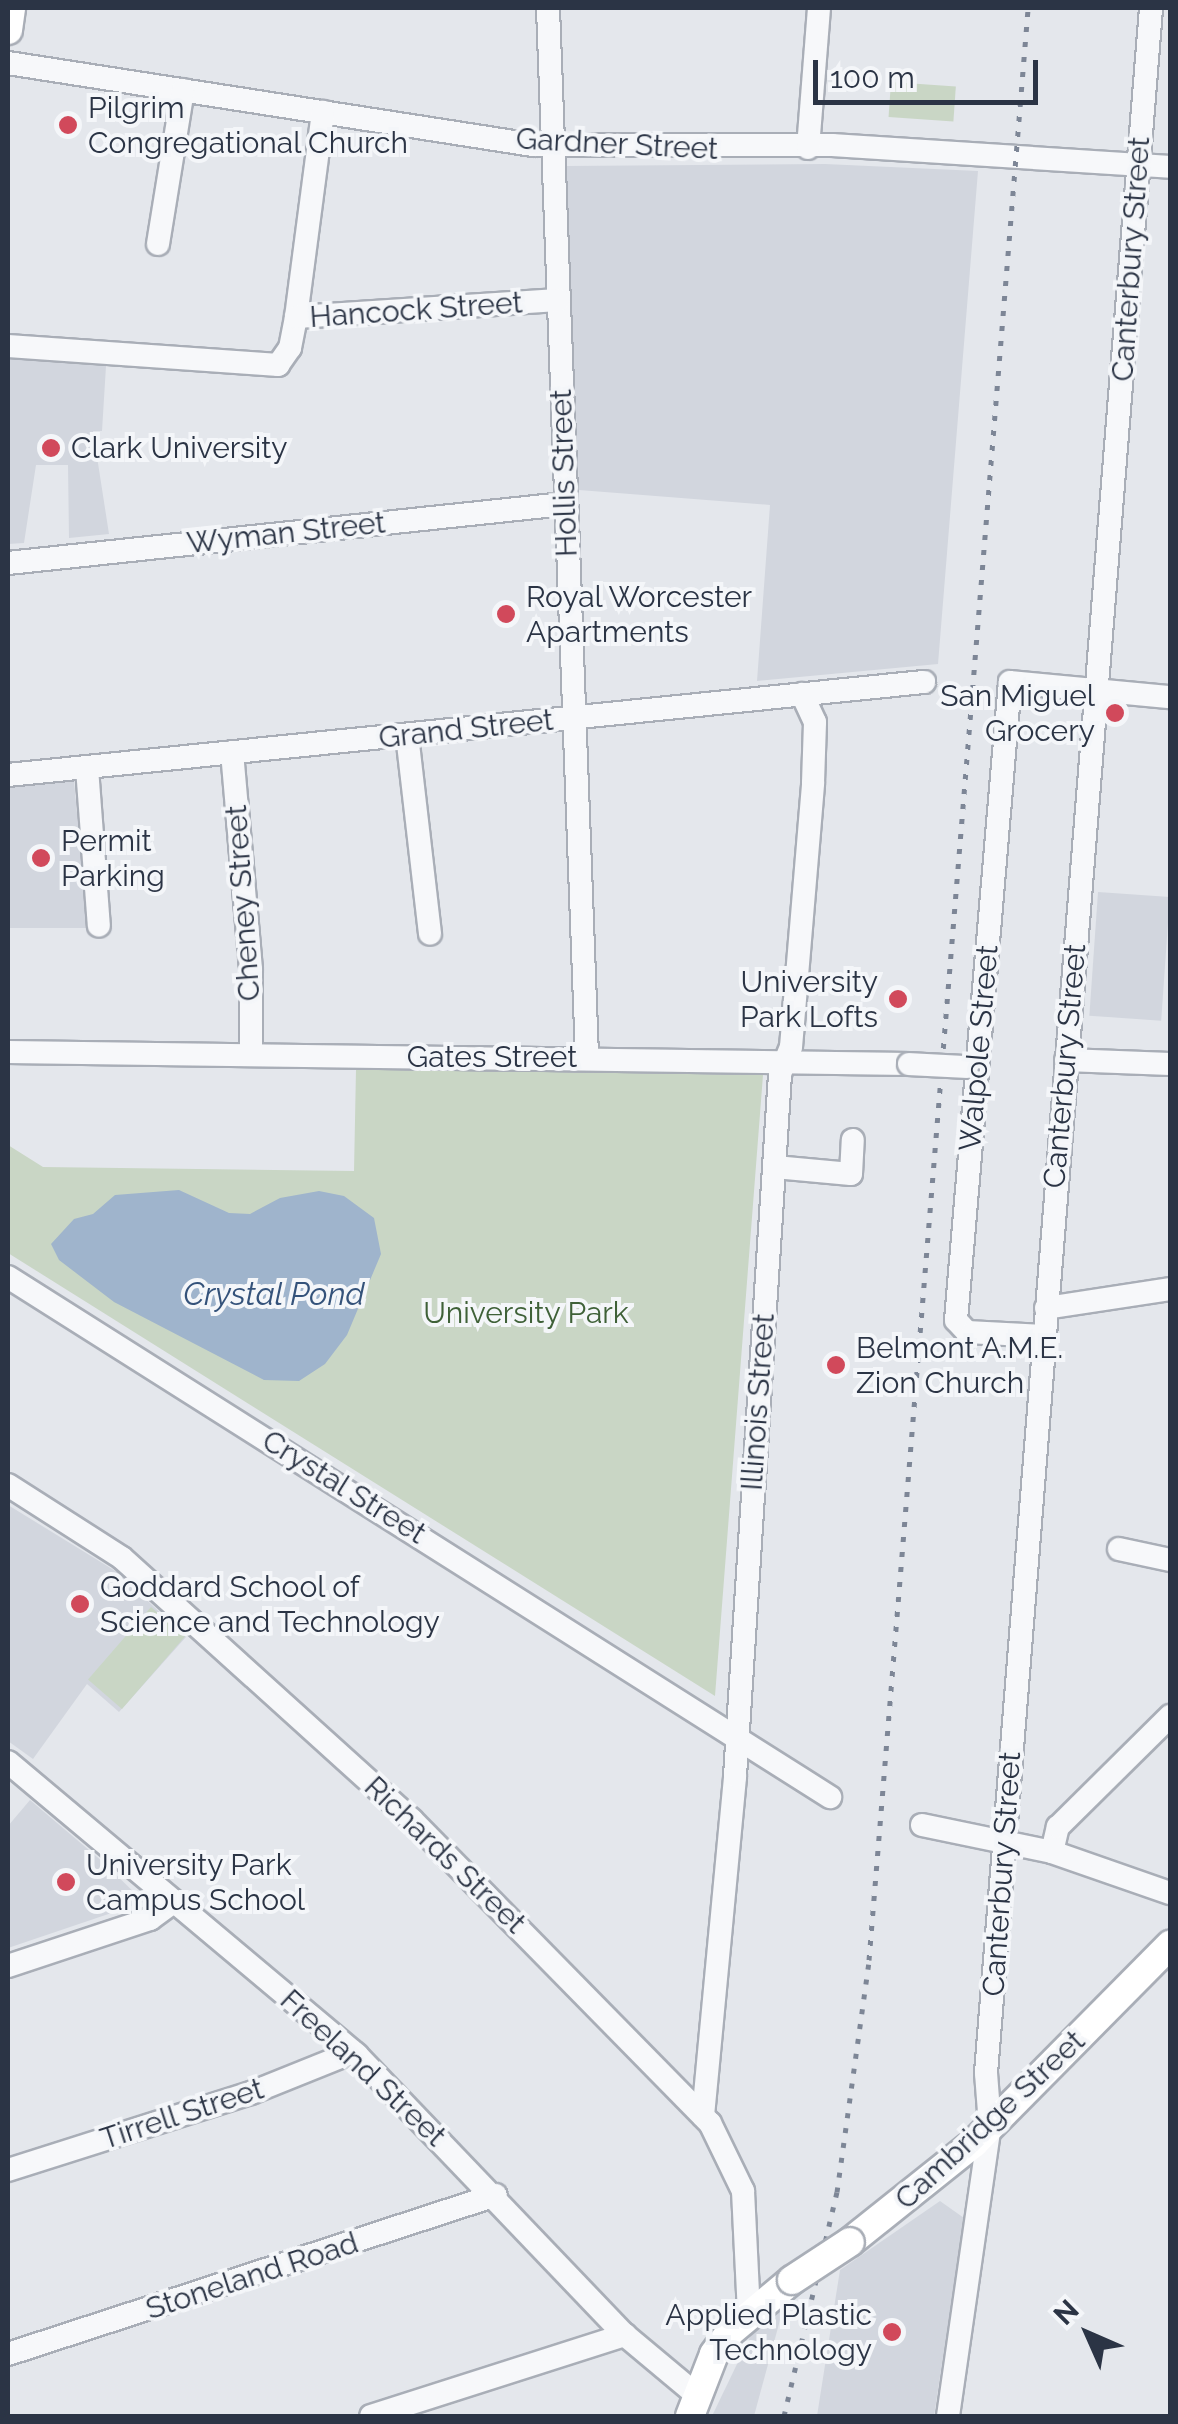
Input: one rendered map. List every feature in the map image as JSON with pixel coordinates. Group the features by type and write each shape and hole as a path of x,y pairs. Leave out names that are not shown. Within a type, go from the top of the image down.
{"main road":[{"path":"8,30 11,8"},
{"name":"Cambridge Street","path":"694,2406 714,2354 749,2313 946,2168 1170,1945"}],"street":[{"name":"Hollis Street","path":"548,8 588,1058"},
{"path":"808,148 819,8"},
{"name":"Canterbury Street","path":"948,2416 990,2126 986,2073 1151,8"},
{"name":"Gardner Street","path":"8,63 551,146 808,148 1170,167"},
{"path":"158,244 183,90"},
{"path":"296,317 323,112"},
{"name":"Hancock Street","path":"8,346 278,366 290,348 296,317 558,300"},
{"name":"Wyman Street","path":"8,563 564,504"},
{"name":"Grand Street","path":"8,776 924,682"},
{"name":"Walpole Street","path":"1044,1336 967,1332 956,1320 972,1066 1010,682 1098,689"},
{"path":"1098,689 1170,697"},
{"name":"Illinois Street","path":"703,2116 712,2067 775,1168 813,782 815,722 802,694"},
{"path":"408,735 430,934"},
{"name":"Cheney Street","path":"232,752 251,970 250,1055"},
{"path":"87,768 99,926"},
{"name":"Gates Street","path":"8,1052 972,1066"},
{"path":"1066,1060 1170,1064"},
{"path":"775,1168 851,1174 853,1140"},
{"name":"Crystal Street","path":"8,1278 736,1733 830,1797"},
{"path":"1046,1308 1170,1289"},
{"name":"Richards Street","path":"8,1485 122,1558 430,1836 703,2116 743,2190 749,2313"},
{"path":"1119,1549 1170,1560"},
{"path":"1052,1852 1058,1828 1170,1716"},
{"name":"Freeland Street","path":"8,1762 353,2052 496,2195 694,2406"},
{"path":"922,1825 1052,1852 1170,1893"},
{"path":"8,1966 150,1918 172,1903"},
{"name":"Tirrell Street","path":"8,2170 251,2093 353,2052"},
{"name":"Stoneland Road","path":"8,2354 496,2195"},
{"path":"370,2416 625,2335"}],"shaded area":[{"path":"825,164 978,171 938,664 757,681 770,505 579,490 566,166"},
{"name":"Clark University","path":"8,359 106,366 102,431 93,431 109,534 69,538 68,465 36,465 24,543 8,544"},
{"name":"Permit Parking","path":"73,771 88,928 8,928 8,777"},
{"path":"1098,892 1170,897 1161,1021 1089,1016"},
{"name":"Goddard School of Science and Technology","path":"8,1505 117,1572 186,1637 119,1712 87,1684 33,1759 8,1741"},
{"name":"University Park Campus School","path":"30,1800 144,1902 8,1948 8,1826"},
{"name":"Applied Plastic Technology","path":"940,2201 964,2218 934,2416 817,2416 840,2270"},
{"path":"783,2309 754,2416 712,2416 751,2335"}],"green space":[{"path":"891,82 956,87 953,121 889,117"},
{"name":"University Park","path":"356,1069 763,1075 715,1696 8,1253 8,1145 43,1167 354,1171"},
{"path":"151,1607 185,1637 122,1709 88,1679"}],"water":[{"name":"Crystal Pond","path":"179,1190 229,1213 250,1214 280,1198 319,1191 344,1196 374,1218 381,1254 347,1335 325,1364 299,1381 264,1380 114,1302 59,1260 51,1244 74,1219 93,1214 115,1195"}],"railway":[{"path":"784,2416 837,2192 869,1960 1028,8"}],"place":[{"name":"Pilgrim Congregational Church","path":"68,125"},
{"name":"Clark University","path":"51,448"},
{"name":"Royal Worcester Apartments","path":"506,614"},
{"name":"San Miguel Grocery","path":"1115,713"},
{"name":"Permit Parking","path":"41,858"},
{"name":"University Park Lofts","path":"898,999"},
{"name":"Belmont A.M.E. Zion Church","path":"836,1365"},
{"name":"Goddard School of Science and Technology","path":"80,1604"},
{"name":"University Park Campus School","path":"66,1882"},
{"name":"Applied Plastic Technology","path":"892,2332"}]}
